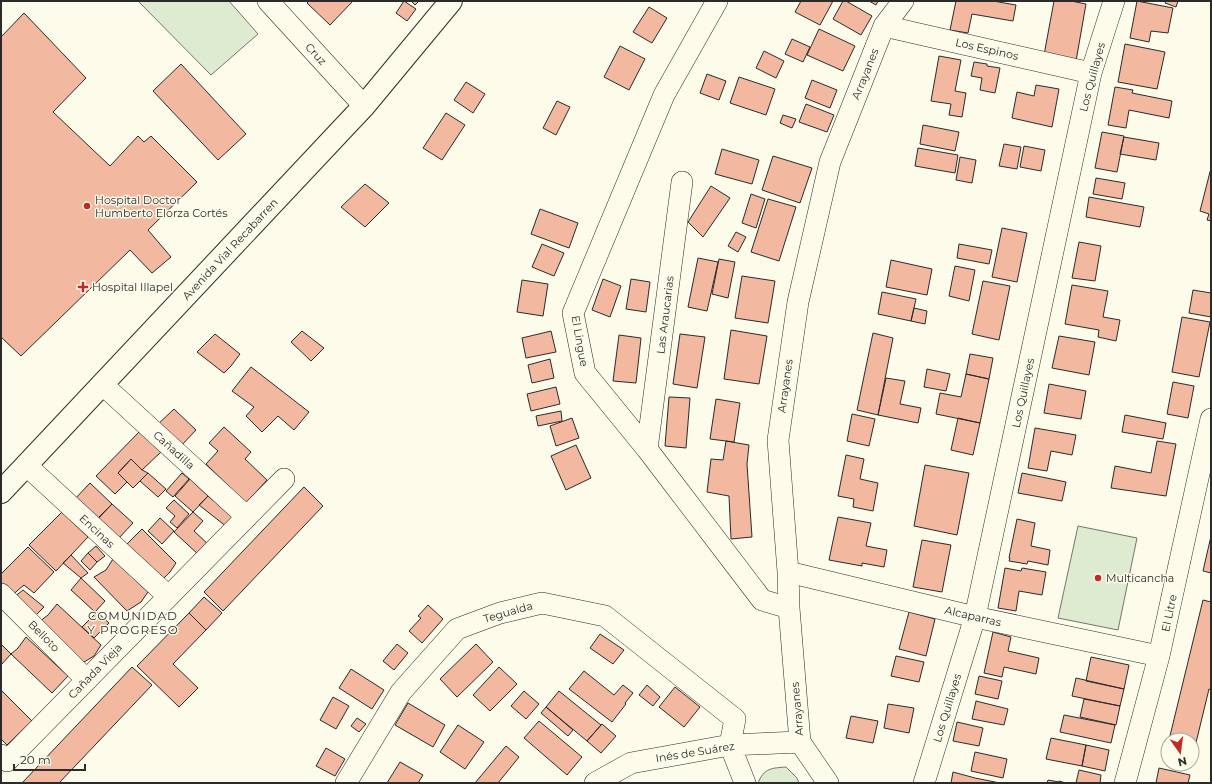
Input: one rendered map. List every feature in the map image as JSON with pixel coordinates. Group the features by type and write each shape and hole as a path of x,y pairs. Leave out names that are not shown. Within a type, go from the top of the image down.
{"main road":[{"name":"Avenida Vial Recabarren","path":"1,492 364,106 451,1"}],"street":[{"name":"Cruz","path":"268,1 364,106"},
{"name":"El Lingue","path":"717,1 664,95 573,313 585,373 647,449 762,600 789,608"},
{"name":"Arrayanes","path":"828,783 800,742 789,608 788,572 778,440 798,302 830,162 884,26 903,1"},
{"name":"Los Quillayes","path":"924,783 975,617 1091,73 1114,1"},
{"name":"Los Espinos","path":"884,26 1091,73"},
{"name":"Las Araucarias","path":"647,449 682,182"},
{"name":"Cañadilla","path":"102,384 247,517"},
{"name":"El Litre","path":"1125,783 1159,656 1211,419"},
{"name":"Encinas","path":"26,465 168,596"},
{"name":"Cañada Vieja","path":"4,758 86,679 284,479"},
{"name":"Alcaparras","path":"788,572 975,617 1159,656"},
{"name":"Belloto","path":"1,594 86,679"},
{"name":"Tegualda","path":"346,783 401,692 457,629 500,613 542,603 605,616 735,719 730,745"},
{"name":"Inés de Suárez","path":"595,783 631,763 730,745 800,742"},
{"path":"730,745 744,783"}],"green space":[{"path":"138,1 229,1 258,34 211,75"},
{"name":"Multicancha","path":"1078,526 1137,538 1118,630 1058,618"},
{"path":"786,767 797,778 799,783 758,783 763,774 769,770"}],"building":[{"path":"309,1 353,1 330,25 307,3"},
{"path":"404,1 416,9 407,21 396,13"},
{"path":"411,1 419,1 415,5"},
{"path":"801,1 833,1 820,25 795,12"},
{"path":"843,1 846,1 872,16 861,35 833,19"},
{"path":"869,1 878,1 876,5"},
{"path":"956,1 993,1 1016,5 1013,21 972,14 968,33 950,30"},
{"path":"1054,1 1071,1 1086,4 1076,61 1044,55"},
{"path":"1137,1 1173,8 1168,33 1151,31 1149,42 1130,38"},
{"path":"1166,1 1178,1 1176,7 1165,3"},
{"path":"649,7 667,18 652,43 633,32"},
{"name":"Hospital Doctor Humberto Elorza Cortés","path":"24,13 86,78 53,112 110,166 138,136 144,142 151,136 197,182 148,230 171,257 152,273 130,250 21,356 1,337 1,37"},
{"path":"819,29 855,46 843,71 807,55"},
{"path":"792,39 810,47 803,62 785,54"},
{"path":"1125,44 1165,52 1157,89 1118,82"},
{"path":"620,46 645,59 629,90 604,77"},
{"path":"764,51 784,61 776,78 756,68"},
{"path":"939,56 961,60 955,91 966,93 962,117 949,115 951,104 931,101"},
{"path":"974,62 1000,68 995,93 980,90 982,78 971,76"},
{"path":"181,64 246,134 218,160 153,91"},
{"path":"707,74 726,81 719,100 700,93"},
{"path":"739,77 775,89 766,115 730,103"},
{"path":"812,80 837,90 830,108 805,98"},
{"path":"466,82 485,94 473,113 454,100"},
{"path":"1036,85 1059,89 1052,127 1012,118 1017,92 1034,96"},
{"path":"1115,87 1133,90 1132,93 1172,101 1169,118 1129,110 1126,128 1108,125"},
{"path":"557,101 570,107 556,135 543,128"},
{"path":"806,104 834,115 827,132 799,122"},
{"path":"446,113 465,125 442,160 423,148"},
{"path":"783,115 796,119 792,128 780,123"},
{"path":"923,125 959,132 955,151 920,144"},
{"path":"1102,132 1124,136 1117,172 1095,168"},
{"path":"1124,137 1159,143 1156,160 1120,154"},
{"path":"1004,144 1021,147 1017,169 999,166"},
{"path":"1024,146 1045,150 1041,171 1020,167"},
{"path":"918,148 958,155 955,173 915,166"},
{"path":"722,149 759,160 752,184 715,174"},
{"path":"773,156 812,168 800,203 762,190"},
{"path":"960,157 976,160 972,183 956,180"},
{"path":"1211,168 1211,221 1207,220 1209,214 1200,211"},
{"path":"1096,178 1125,183 1122,199 1093,194"},
{"path":"365,184 389,203 365,227 341,207"},
{"path":"711,186 730,198 703,237 688,222"},
{"path":"751,194 765,199 756,228 742,223"},
{"path":"1089,197 1144,207 1140,227 1086,217"},
{"path":"768,199 796,207 779,261 751,252"},
{"path":"540,209 578,223 569,248 531,234"},
{"path":"1002,228 1027,233 1017,282 992,277"},
{"path":"736,232 746,237 738,252 728,246"},
{"path":"1079,242 1101,246 1095,281 1072,278"},
{"path":"542,244 564,253 554,276 532,267"},
{"path":"959,244 992,250 989,264 957,258"},
{"path":"698,258 718,262 707,311 688,307"},
{"path":"719,259 735,262 728,298 712,294"},
{"path":"891,260 932,269 927,295 886,287"},
{"path":"955,266 975,270 969,301 949,296"},
{"path":"742,276 775,281 768,323 735,318"},
{"path":"603,279 621,286 610,317 592,310"},
{"path":"631,279 650,282 646,312 626,309"},
{"path":"522,280 548,284 543,316 517,312"},
{"path":"983,281 1010,286 999,340 972,334"},
{"path":"1072,285 1108,291 1103,317 1120,320 1116,341 1098,337 1099,330 1065,324"},
{"path":"1193,290 1211,293 1211,317 1189,313"},
{"path":"882,292 916,299 911,321 878,314"},
{"path":"914,308 927,311 925,324 911,321"},
{"path":"1182,317 1210,322 1199,377 1172,372"},
{"path":"731,330 767,336 759,384 724,379"},
{"path":"302,331 324,348 311,361 291,342"},
{"path":"551,331 556,352 526,358 522,338"},
{"path":"873,333 893,338 878,415 857,410"},
{"path":"215,334 240,354 224,373 197,352"},
{"path":"680,334 705,337 697,388 673,384"},
{"path":"619,335 641,338 636,383 613,381"},
{"path":"1059,336 1095,342 1089,375 1052,368"},
{"path":"970,354 993,358 989,379 966,374"},
{"path":"550,359 554,378 532,383 528,365"},
{"path":"251,367 309,412 294,430 278,416 262,432 246,416 254,407 232,391"},
{"path":"927,369 950,374 946,391 924,387"},
{"path":"966,374 989,379 980,423 936,414 940,393 961,397"},
{"path":"886,378 905,381 900,404 921,408 918,423 878,415"},
{"path":"1173,382 1194,386 1188,418 1167,414"},
{"path":"1049,384 1086,391 1081,419 1044,413"},
{"path":"556,387 560,404 531,411 527,394"},
{"path":"669,397 690,398 686,448 665,446"},
{"path":"716,399 740,403 734,442 710,439"},
{"path":"174,409 196,430 180,447 156,426"},
{"path":"561,411 562,421 538,426 536,416"},
{"path":"852,414 875,419 869,446 847,441"},
{"path":"1125,415 1166,423 1163,439 1122,432"},
{"path":"572,418 579,438 556,446 550,426"},
{"path":"958,418 980,423 973,455 951,450"},
{"path":"224,427 251,452 245,459 267,480 246,503 206,464 218,451 209,443"},
{"path":"1035,428 1076,435 1072,455 1051,451 1047,471 1028,468"},
{"path":"141,430 162,451 142,470 131,459 118,473 127,482 115,494 96,476"},
{"path":"726,441 749,445 747,464 752,537 731,539 729,496 707,492 711,459 723,460"},
{"path":"1157,441 1176,444 1166,496 1111,488 1115,466 1151,473"},
{"path":"576,445 591,478 566,490 551,456"},
{"path":"846,455 864,459 860,479 878,483 873,511 853,507 854,499 838,496"},
{"path":"131,459 142,470 148,473 133,488 118,473"},
{"path":"925,465 969,473 957,535 914,526"},
{"path":"148,473 166,489 158,497 140,481"},
{"path":"182,473 189,479 173,497 166,491"},
{"path":"1022,473 1066,482 1062,501 1018,493"},
{"path":"190,479 208,496 193,512 175,496"},
{"path":"90,483 112,504 95,521 73,501"},
{"path":"304,487 323,506 223,611 204,592"},
{"path":"208,496 234,518 227,527 199,505"},
{"path":"174,500 189,514 177,528 170,522 175,516 166,508"},
{"path":"112,504 133,523 118,539 97,520"},
{"path":"62,512 88,537 56,571 29,545"},
{"path":"193,512 203,521 194,531 210,546 200,556 174,532"},
{"path":"838,517 871,523 866,546 887,550 884,567 862,563 862,566 829,560"},
{"path":"160,518 174,531 162,544 148,531"},
{"path":"1017,519 1035,523 1031,546 1050,550 1048,565 1028,561 1027,564 1009,561"},
{"path":"142,529 176,563 161,581 126,545"},
{"path":"1211,536 1211,573 1203,571"},
{"path":"922,540 951,545 942,592 913,587"},
{"path":"96,546 105,556 97,562 88,553"},
{"path":"28,547 54,572 34,593 24,585 10,597 1,587 1,574"},
{"path":"88,553 97,562 90,570 81,561"},
{"path":"71,555 88,573 81,578 63,563"},
{"path":"113,559 148,592 141,602 127,611 94,577 106,570"},
{"path":"1005,568 1021,571 1022,568 1046,572 1042,595 1019,591 1016,611 998,608"},
{"path":"81,578 105,601 95,612 71,590"},
{"path":"23,590 44,607 34,617 13,598"},
{"path":"204,597 222,613 206,630 189,613"},
{"path":"1203,600 1211,602 1211,690 1209,689 1199,732 1171,732"},
{"path":"57,604 101,645 94,656 84,662 39,622 48,615"},
{"path":"428,605 443,619 422,643 409,631 421,618 418,616"},
{"path":"97,612 109,623 94,638 82,627"},
{"path":"909,612 935,619 926,656 899,649"},
{"path":"189,613 206,630 173,664 198,688 179,707 137,666"},
{"path":"993,632 1011,637 1008,651 1039,658 1036,674 1004,667 1002,677 984,673"},
{"path":"600,634 624,650 613,664 590,648"},
{"path":"26,637 68,676 52,693 11,654 18,648"},
{"path":"397,644 408,653 394,670 383,661"},
{"path":"476,644 493,662 457,697 440,679"},
{"path":"2,645 11,654 1,665 1,646"},
{"path":"896,656 924,662 919,682 891,676"},
{"path":"1091,657 1129,665 1124,689 1086,681"},
{"path":"132,667 152,685 59,783 22,783"},
{"path":"499,667 517,684 490,711 473,695"},
{"path":"351,669 384,690 372,709 339,688"},
{"path":"584,671 614,695 623,685 633,693 612,722 569,689"},
{"path":"979,676 1002,681 998,699 975,694"},
{"path":"1076,678 1124,689 1120,706 1072,696"},
{"path":"647,685 660,697 653,706 639,695"},
{"path":"675,687 700,707 684,727 659,707"},
{"path":"1,690 32,721 7,745 1,739"},
{"path":"524,691 539,704 526,719 511,706"},
{"path":"559,691 601,725 587,741 546,707"},
{"path":"333,697 349,706 336,729 320,720"},
{"path":"1084,699 1120,706 1116,725 1080,717"},
{"path":"976,701 1008,709 1004,725 972,719"},
{"path":"408,703 445,725 433,747 395,725"},
{"path":"888,704 914,708 909,733 884,728"},
{"path":"546,707 573,730 568,736 541,713"},
{"path":"1064,715 1115,725 1111,743 1060,732"},
{"path":"851,716 878,721 873,743 846,738"},
{"path":"357,718 366,724 359,732 351,726"},
{"path":"539,721 582,757 567,775 524,738"},
{"path":"957,722 983,728 979,746 953,741"},
{"path":"602,724 616,736 601,753 587,741"},
{"path":"458,725 484,742 465,769 440,752"},
{"path":"1051,738 1086,745 1082,766 1046,759"},
{"path":"1086,745 1109,750 1105,771 1082,766"},
{"path":"506,746 519,757 498,783 475,783"},
{"path":"326,748 345,759 335,776 316,766"},
{"path":"975,752 1007,759 1003,778 971,771"},
{"path":"400,762 423,775 418,783 387,783"},
{"path":"1159,768 1160,772 1177,772 1190,775 1188,783 1156,783"},
{"path":"1079,770 1101,775 1100,783 1076,783"},
{"path":"953,772 975,778 1000,783 951,783"},
{"path":"1048,780 1059,781 1066,783 1047,783"}],"place":[{"name":"Hospital Doctor Humberto Elorza Cortés","path":"87,206"},
{"name":"Hospital Illapel","path":"83,287"},
{"name":"Multicancha","path":"1098,578"}],"district":[{"name":"COMUNIDAD Y PROGRESO","path":"133,622"}]}
